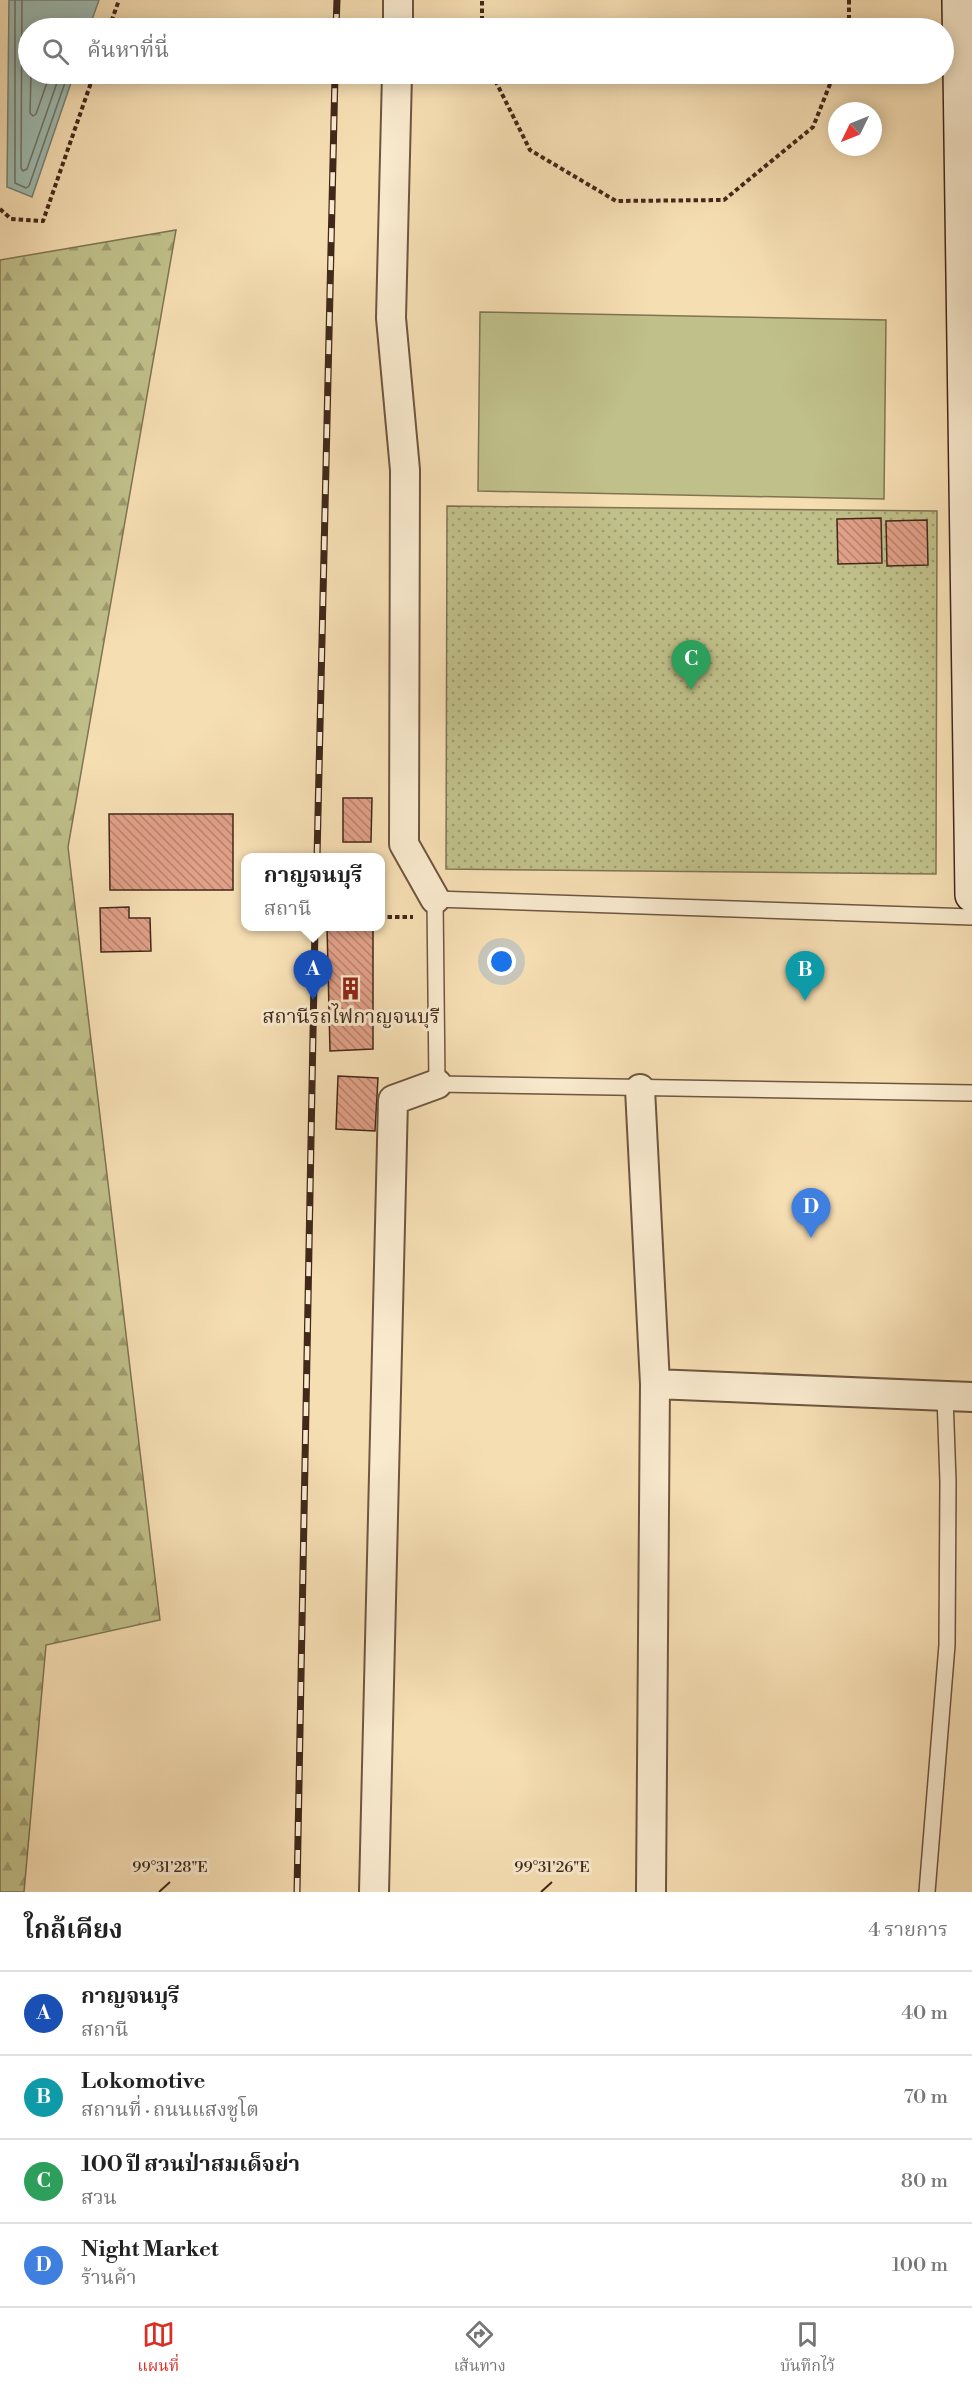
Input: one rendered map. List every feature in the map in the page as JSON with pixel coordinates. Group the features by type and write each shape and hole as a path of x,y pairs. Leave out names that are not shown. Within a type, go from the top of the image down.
{"main road":[{"path":"959,0 970,571 972,895"}],"street":[{"path":"398,0 398,18"},
{"path":"397,84 391,318 405,470 404,844 435,908"},
{"path":"374,1892 393,1100 437,1084"},
{"path":"640,1089 655,1384 651,1892"},
{"path":"655,1384 958,1397"}],"lane":[{"path":"972,916 435,908 437,1084 972,1094"},
{"path":"927,1892 947,1645 948,1482 958,1397"}],"path":[{"path":"113,18 119,0"},
{"path":"482,0 482,18"},
{"path":"849,0 849,18"},
{"path":"0,209 11,219 43,221 91,84"},
{"path":"497,84 530,150 616,201 626,201 724,200 813,127 830,84"},
{"path":"385,915 435,908"}],"green space":[{"path":"176,230 68,847 160,1620 46,1645 24,1892 0,1892 0,260"},
{"path":"480,312 886,320 884,499 478,491"},
{"path":"447,506 937,511 936,874 446,869"}],"water":[{"path":"9,0 99,0 93,18 18,18 18,84 71,84 32,197 7,187"}],"building":[{"path":"881,518 882,563 838,564 837,519"},
{"path":"927,520 928,565 887,566 886,521"},
{"path":"343,798 372,798 371,842 343,842"},
{"path":"109,814 233,814 233,890 110,890"},
{"path":"129,907 129,918 150,918 151,951 101,952 100,908"},
{"name":"สถานีรถไฟกาญจนบุรี","path":"327,931 373,931 373,1049 330,1051"},
{"path":"338,1076 378,1078 375,1131 336,1129"}],"railway":[{"path":"336,18 337,0"},
{"path":"317,853 335,84"},
{"path":"297,1892 315,931"}],"place":[{"name":"100 ปี สวนป่าสมเด็จย่า","path":"691,690"},
{"name":"สถานีรถไฟกาญจนบุรี","path":"351,989"},
{"name":"กาญจนบุรี","path":"313,1000"},
{"name":"Lokomotive","path":"805,1001"},
{"name":"Night Market","path":"811,1238"}]}
